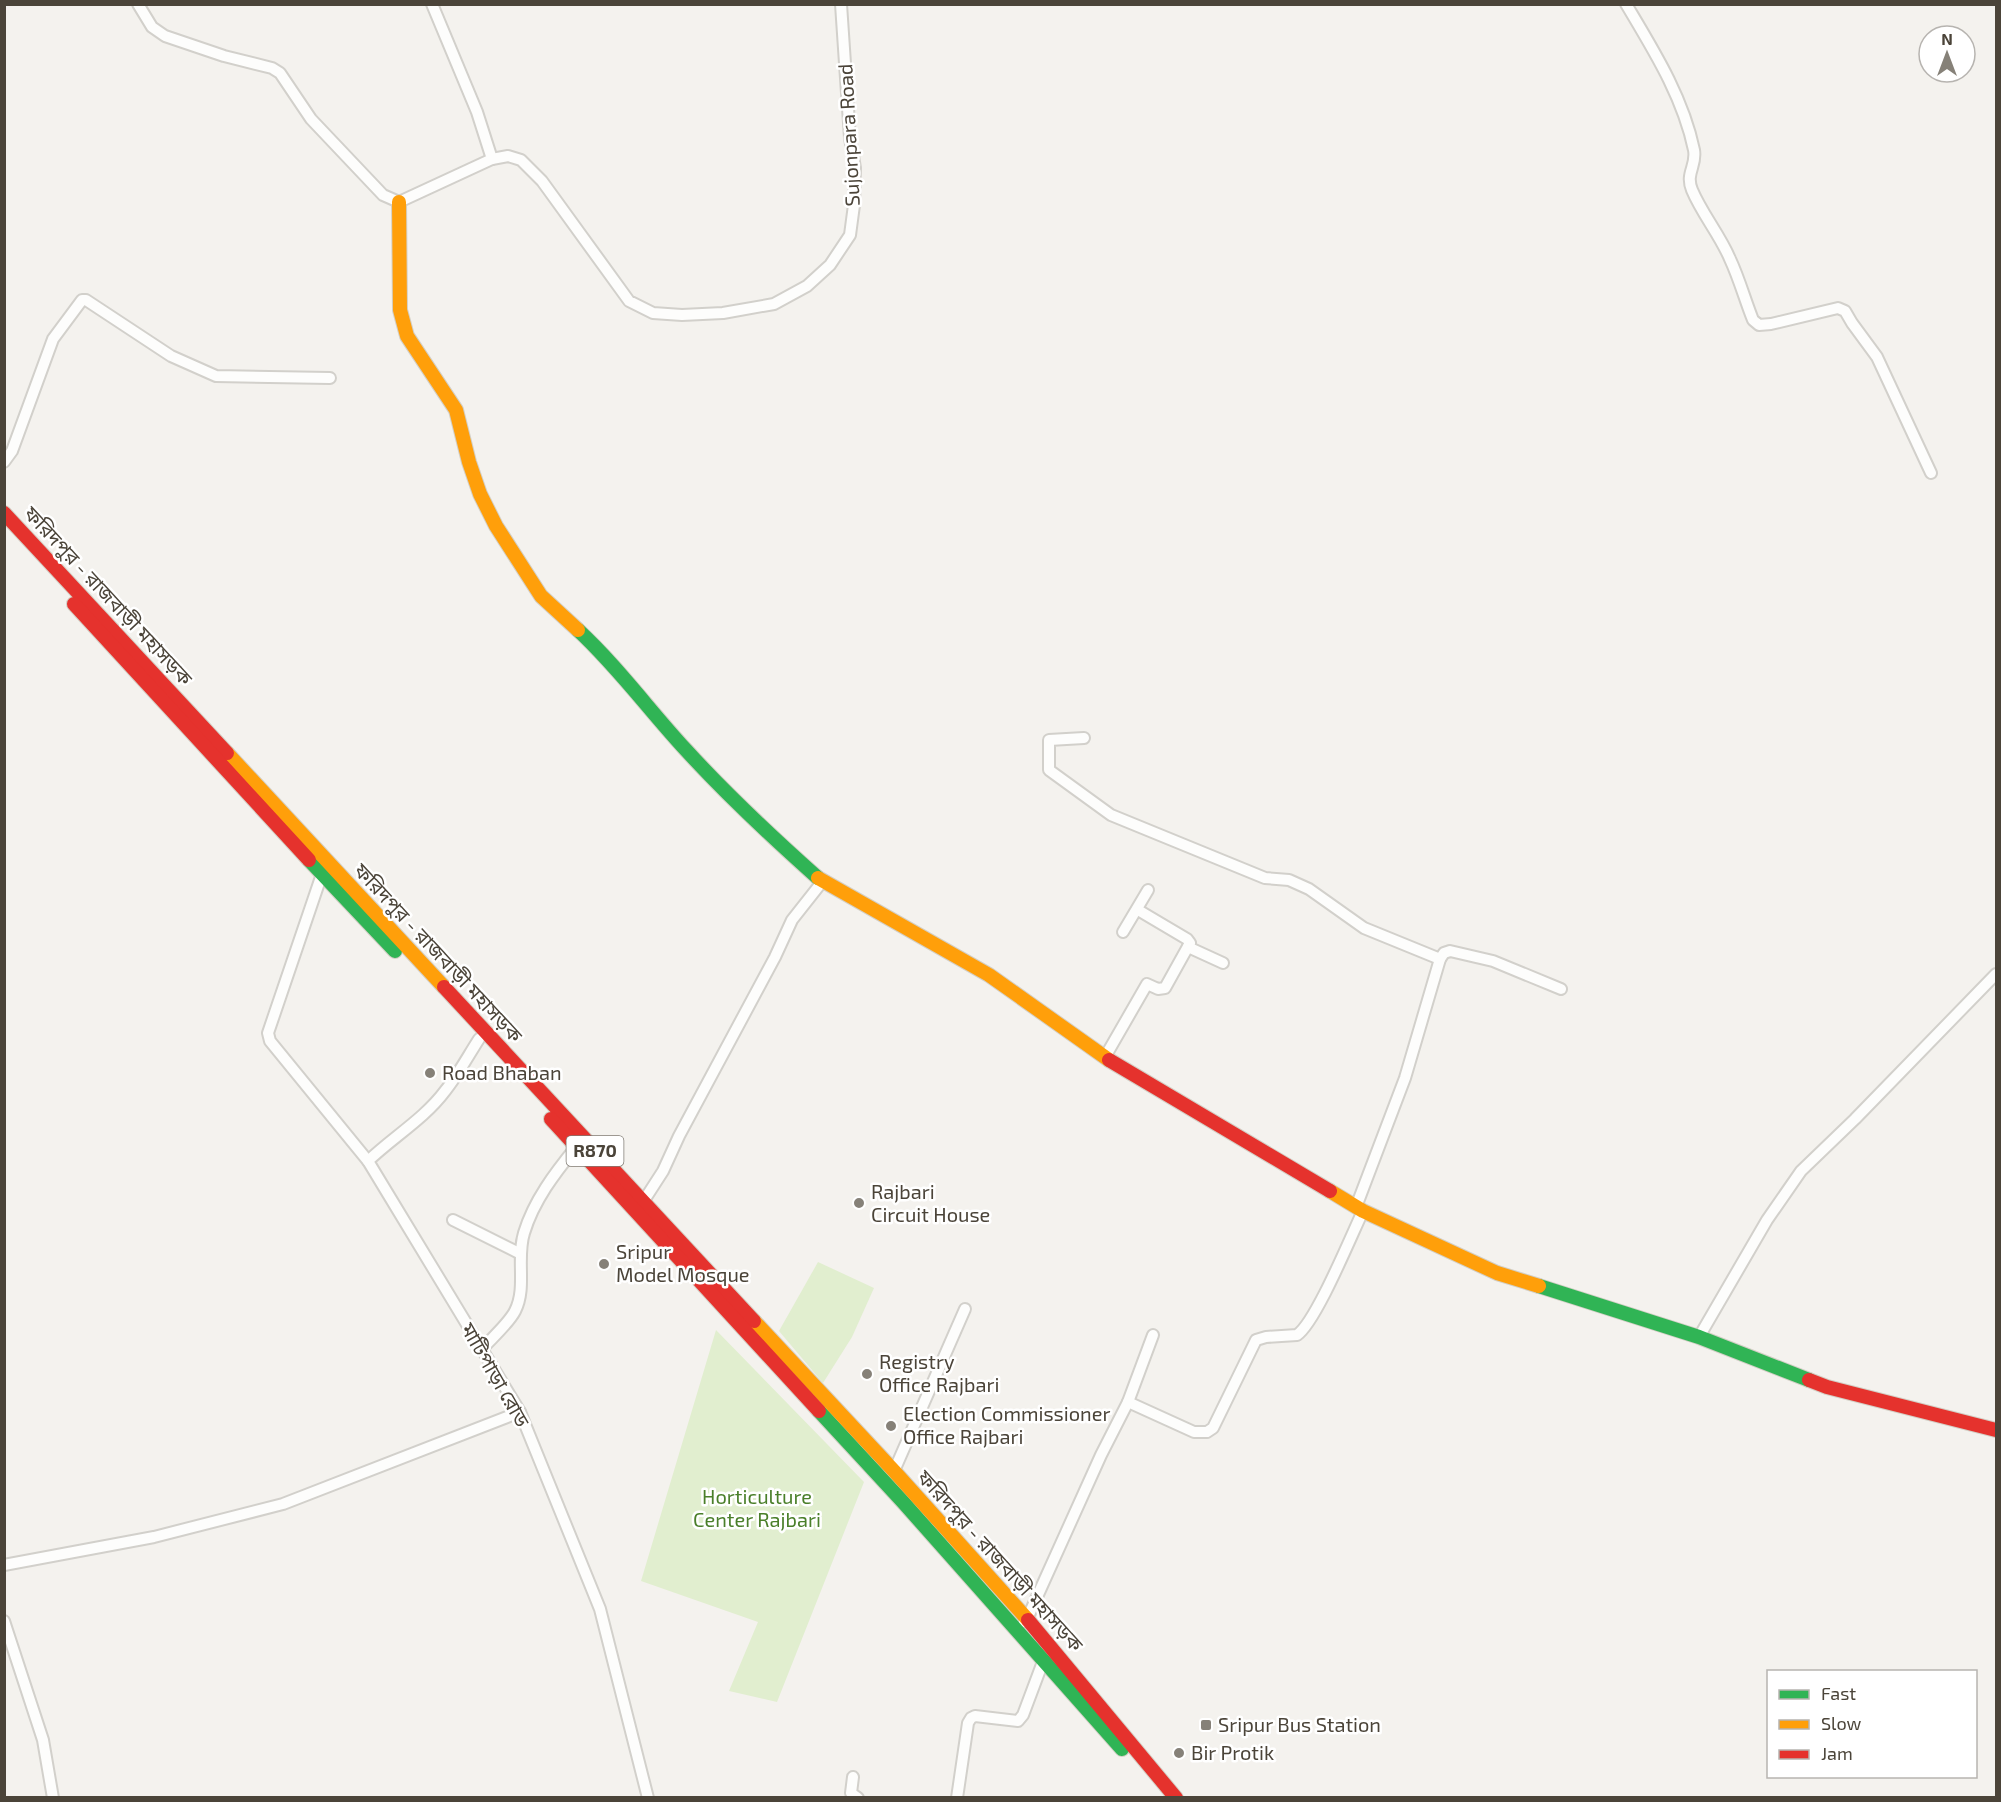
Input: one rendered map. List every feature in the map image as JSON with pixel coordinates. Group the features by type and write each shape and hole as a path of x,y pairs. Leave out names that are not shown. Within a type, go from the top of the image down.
{"main road":[{"path":"399,202 402,322 407,336 456,410 480,494 496,526 518,556 541,596 604,654 686,750 765,830 822,882 989,975 1105,1057 1359,1209 1497,1273 1699,1337 1827,1387 1996,1430"},
{"name":"ফরিদপুর - রাজবাড়ী মহাসড়ক","path":"4,513 894,1471 1028,1619 1176,1797"},
{"name":"ফরিদপুর - রাজবাড়ী মহাসড়ক","path":"4,529 322,874 479,1039 1017,1629 1164,1797"}],"street":[{"path":"138,4 153,27 165,36 224,56 272,68 279,73 311,119 383,195 399,202 492,159 477,112 432,4"},
{"name":"Sujonpara Road","path":"492,159 508,156 521,160 542,181 629,301 653,313 682,315 723,313 774,304 807,286 830,265 850,235 855,168 850,138 841,4"},
{"path":"1626,4 1663,66 1679,103 1694,153 1694,163 1689,175 1692,192 1730,259 1753,320 1759,325 1772,324 1838,308 1845,311 1877,357 1931,473"},
{"path":"4,462 12,451 53,339 82,300 86,300 171,356 216,376 330,378"},
{"path":"1084,738 1049,740 1049,770 1111,815 1265,878 1289,880 1309,889 1364,928 1440,959"},
{"name":"মাটিপাড়া রোড","path":"322,874 268,1033 270,1041 368,1161 520,1412 600,1610 648,1797"},
{"path":"643,1202 663,1171 792,920 822,882"},
{"path":"1123,932 1148,890"},
{"path":"1105,1057 1147,984 1158,989 1165,988 1190,943 1138,910"},
{"path":"1188,947 1223,963"},
{"path":"1128,1402 1194,1432 1207,1432 1213,1428 1256,1340 1297,1335 1306,1326 1318,1304 1359,1209 1405,1078 1440,959 1444,953 1450,951 1493,961 1561,989"},
{"path":"1699,1337 1767,1220 1801,1171 1856,1119 1996,974"},
{"path":"368,1161 383,1146 412,1125 445,1092 479,1039"},
{"path":"482,1349 514,1313 518,1304 519,1253 524,1233 551,1179 576,1147"},
{"path":"453,1220 519,1253"},
{"path":"894,1471 965,1309"},
{"path":"1017,1629 1028,1619 1108,1440 1128,1402 1153,1335"},
{"path":"4,1565 154,1537 283,1504 520,1412"},
{"path":"4,1621 43,1740 53,1797"},
{"path":"957,1797 968,1723 971,1718 975,1716 1018,1721 1023,1715 1044,1659"},
{"path":"853,1777 851,1793 858,1797"}],"green space":[{"path":"818,1262 874,1288 852,1337 823,1383 779,1331"},
{"name":"Horticulture Center Rajbari","path":"716,1330 864,1482 777,1702 729,1691 758,1622 641,1581"}],"traffic: fast":[{"path":"578,630 607,659 672,735 717,783 818,878"},
{"path":"309,860 395,951"},
{"path":"1539,1286 1699,1337 1809,1380"},
{"path":"819,1411 903,1502 1122,1749"}],"traffic: slow":[{"path":"399,202 400,310 407,336 456,410 480,494 496,526 541,596 578,630"},
{"path":"227,753 444,987"},
{"path":"818,878 989,975 1109,1060"},
{"path":"1330,1191 1363,1211 1497,1273 1539,1286"},
{"path":"754,1321 894,1471 1028,1620"}],"traffic: jam":[{"path":"4,513 227,753"},
{"path":"74,604 309,860"},
{"path":"444,987 754,1321"},
{"path":"1109,1060 1330,1191"},
{"path":"551,1119 819,1411"},
{"path":"1809,1380 1827,1387 1996,1430"},
{"path":"1028,1620 1176,1798"}],"place":[{"name":"Road Bhaban","path":"430,1073"},
{"name":"Rajbari Circuit House","path":"859,1203"},
{"name":"Sripur Model Mosque","path":"604,1264"},
{"name":"Registry Office Rajbari","path":"867,1374"},
{"name":"Election Commissioner Office Rajbari","path":"891,1426"},
{"name":"Sripur Bus Station","path":"1206,1725"},
{"name":"Bir Protik","path":"1179,1753"}]}
